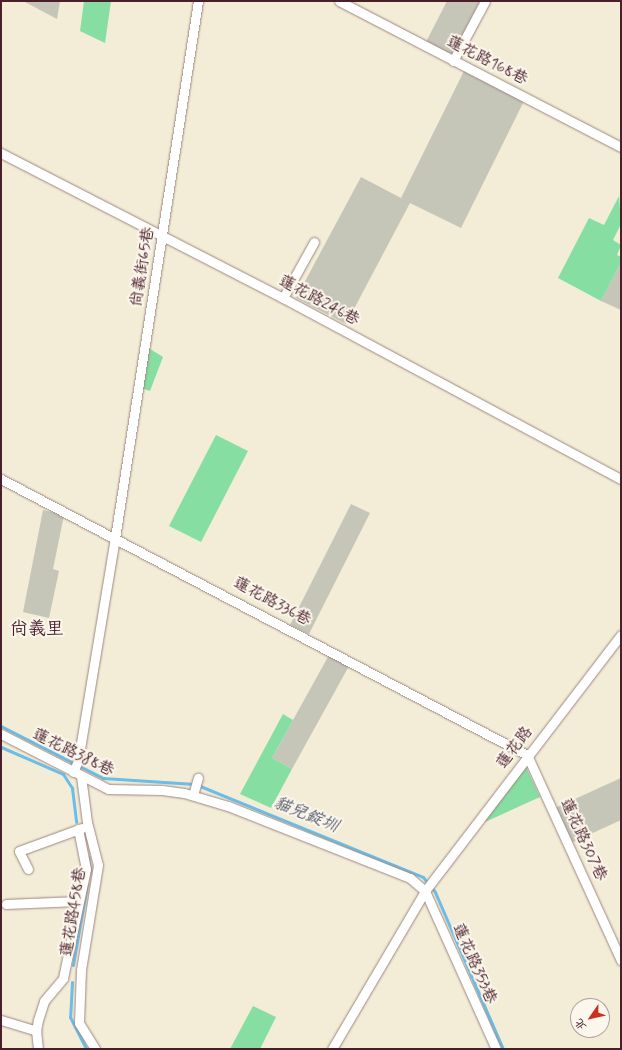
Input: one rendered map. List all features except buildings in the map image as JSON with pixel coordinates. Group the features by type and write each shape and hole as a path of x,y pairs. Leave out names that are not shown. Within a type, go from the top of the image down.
{"street":[{"name":"尚義街65巷","path":"77,774 163,236 198,1"},
{"name":"蓮花路168巷","path":"339,1 621,147"},
{"path":"453,61 485,1"},
{"name":"蓮花路246巷","path":"1,153 283,298 621,478"},
{"path":"283,298 314,242"},
{"name":"蓮花路336巷","path":"1,479 527,755"},
{"name":"蓮花路","path":"425,891 527,755 621,635"},
{"name":"蓮花路388巷","path":"1,734 108,789 162,790 193,795 228,806 410,878 425,891"},
{"name":"蓮花路307巷","path":"527,755 621,960"},
{"name":"蓮花路458巷","path":"77,774 98,865 80,970 79,1023 95,1049"},
{"path":"193,795 198,778"},
{"path":"28,869 19,851 88,826"},
{"path":"64,978 78,901 86,870 78,830"},
{"path":"332,1049 425,891"},
{"name":"蓮花路353巷","path":"425,891 496,1049"},
{"path":"6,904 78,901"},
{"path":"38,1049 36,1032 44,1001 64,978 80,970"},
{"path":"1,1020 36,1032"}],"shaded area":[{"path":"60,1 57,19 25,2"},
{"path":"447,1 480,1 452,56 426,42"},
{"path":"464,71 524,101 461,228 410,203 346,324 296,298 361,177 401,198"},
{"path":"621,262 621,310 601,301"},
{"path":"351,504 370,513 309,634 290,625"},
{"path":"43,510 64,515 53,569 59,571 49,618 23,612"},
{"path":"329,655 349,666 292,769 272,758"},
{"path":"621,778 621,820 571,843 555,808"}],"green space":[{"path":"84,1 111,1 105,43 80,31"},
{"path":"619,196 621,224 613,240 621,245 617,255 621,257 621,262 601,301 558,278 589,218 604,225"},
{"path":"147,347 163,357 150,391 141,388"},
{"path":"216,435 248,451 201,542 169,526"},
{"path":"283,714 293,720 272,758 292,769 271,808 240,794"},
{"path":"526,767 540,797 485,822 486,818"},
{"path":"253,1006 276,1017 260,1049 230,1049"}],"waterway":[{"name":"貓兒錠圳","path":"1,726 103,778 195,784 423,877 435,892 503,1049"},
{"path":"1,747 63,774 72,788 76,822"},
{"path":"88,857 90,871"},
{"path":"73,965 87,884"},
{"path":"72,982 70,1017 86,1049"}],"district":[{"name":"尚義里","path":"37,629"}]}
